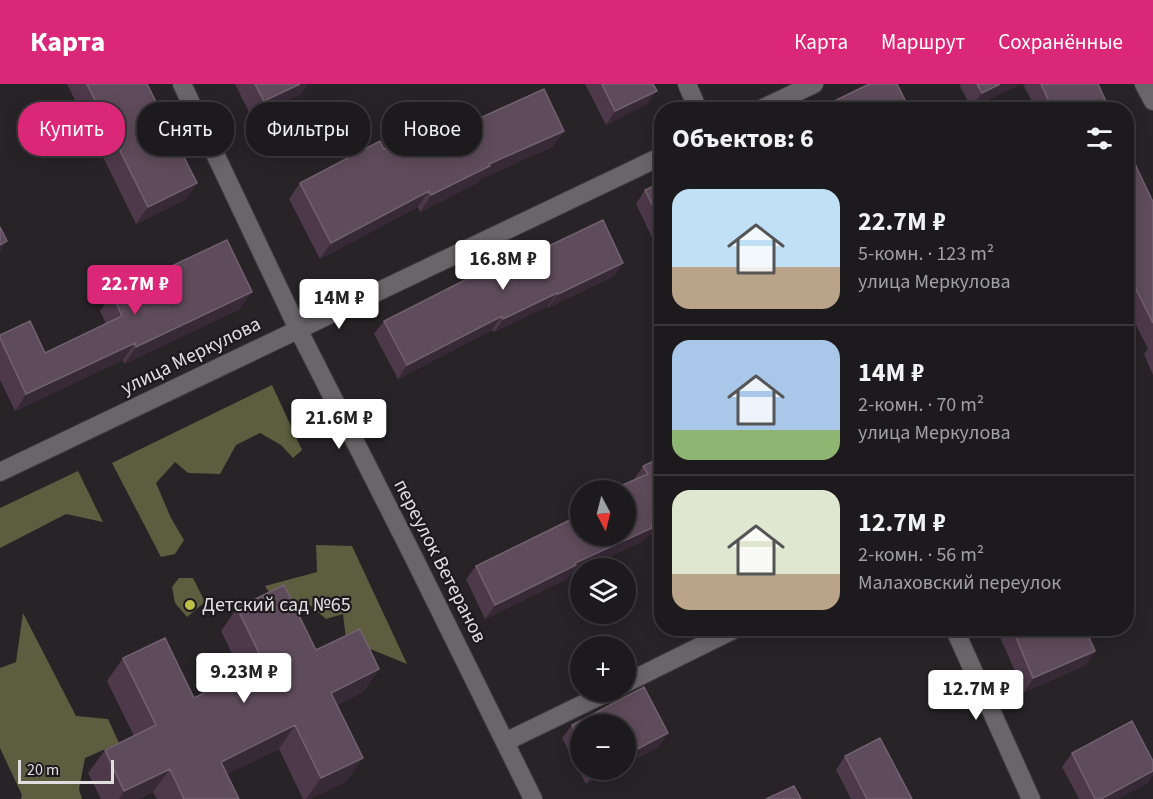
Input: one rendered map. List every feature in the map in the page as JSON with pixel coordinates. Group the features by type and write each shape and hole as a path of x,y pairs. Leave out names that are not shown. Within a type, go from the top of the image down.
{"street":[{"name":"переулок Ветеранов","path":"182,84 298,329 533,799"},
{"path":"687,84 695,102"},
{"path":"776,102 814,84"},
{"path":"1144,84 1153,101"},
{"name":"улица Меркулова","path":"0,472 654,160"},
{"path":"636,678 721,636"},
{"path":"958,636 1031,799"},
{"path":"505,742 587,702"}],"green space":[{"path":"272,385 302,450 293,458 281,445 260,433 236,445 220,474 188,473 175,462 156,483 171,518 184,540 175,554 161,557 112,463"},
{"path":"78,471 103,522 66,514 0,548 0,508"},
{"path":"316,545 352,546 407,664 346,639 343,614 326,619 304,600 285,617 265,586 317,572"},
{"path":"179,578 193,578 205,602 187,617 175,603 172,587"},
{"path":"23,613 76,716 108,719 119,743 85,758 79,789 82,799 21,799 22,795 0,748 0,668 16,662"}],"building":[{"path":"87,84 147,84 156,102 137,102 137,156 183,156 197,183 148,207 123,156 125,156 125,102 96,102"},
{"path":"255,84 300,84 264,101"},
{"path":"602,84 653,84 657,91 615,111"},
{"path":"869,84 897,84 906,102 832,102"},
{"path":"977,84 1000,84 982,93"},
{"path":"1041,84 1098,84 1106,102 1049,102"},
{"path":"544,89 564,131 489,164 490,166 431,195 429,191 331,243 300,183 351,156 370,156 370,146 380,141 382,156 482,156 482,117"},
{"path":"1134,162 1153,202 1153,323 1134,285"},
{"path":"654,186 654,208 645,190"},
{"path":"603,220 623,263 503,319 502,316 407,365 384,321 528,248 532,254"},
{"path":"0,227 7,241 0,245"},
{"path":"227,240 252,292 136,347 135,343 26,394 0,335 30,321 45,353 122,316 112,294"},
{"path":"654,461 654,525 651,526 652,528 636,535 636,480 634,480 648,474 643,466"},
{"path":"570,520 570,546 612,546 586,558 570,558 570,568 495,605 476,566"},
{"path":"284,585 316,650 360,629 379,669 331,693 363,758 321,778 295,725 221,762 239,799 184,799 170,769 124,791 105,750 156,725 123,658 165,638 194,698 264,663 237,608"},
{"path":"1015,636 1088,636 1095,651 1033,678"},
{"path":"644,687 668,733 636,750 636,714 593,714 616,702 636,702 636,691"},
{"path":"1132,721 1153,761 1153,771 1101,799 1095,799 1072,753"},
{"path":"880,738 912,799 867,799 845,756"},
{"path":"794,786 801,799 766,799"}],"place":[{"name":"Детский сад №65","path":"190,605"}]}
